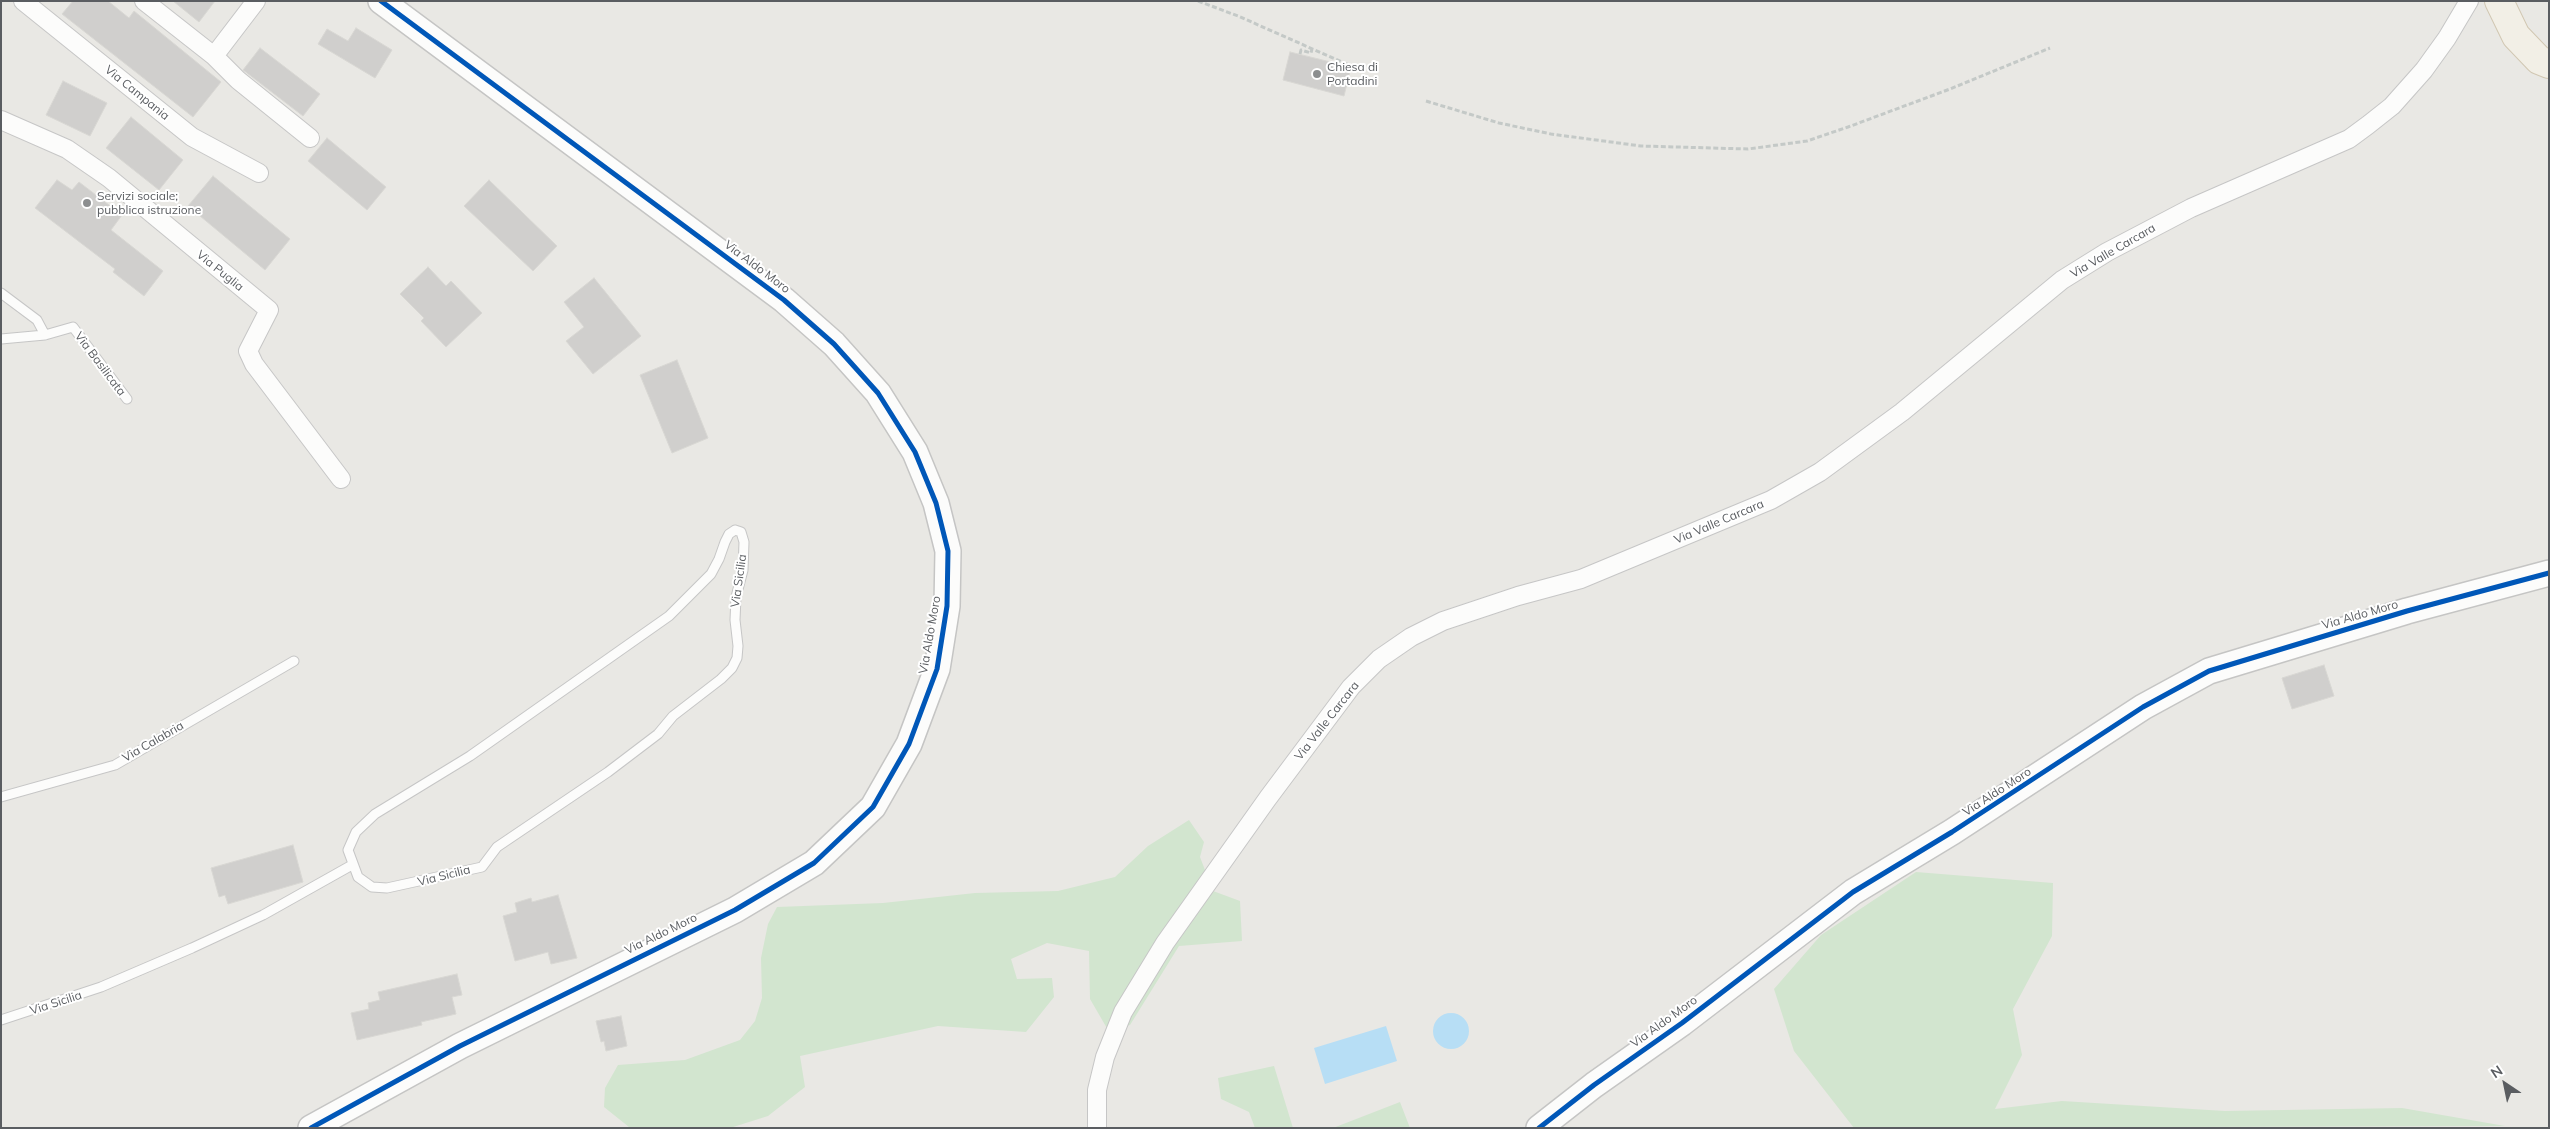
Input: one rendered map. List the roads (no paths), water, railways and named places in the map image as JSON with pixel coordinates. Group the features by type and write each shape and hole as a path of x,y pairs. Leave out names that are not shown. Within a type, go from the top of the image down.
{"main road":[{"name":"Via Aldo Moro","path":"311,1128 460,1046 735,910 814,863 874,807 909,744 937,669 947,606 948,551 936,504 915,452 878,393 834,344 776,294 381,1"},
{"path":"2499,1 2516,36 2539,60 2549,64"},
{"name":"Via Aldo Moro","path":"1539,1128 1594,1085 1682,1023 1853,892 1952,832 2143,707 2184,684 2209,671 2308,640 2549,573"}],"street":[{"name":"Via Campania","path":"23,1 192,136 259,173"},
{"path":"144,1 214,56 238,80 310,138"},
{"path":"214,56 256,1"},
{"name":"Via Valle Carcara","path":"1098,1128 1096,1119 1097,1090 1105,1057 1123,1012 1165,943 1268,798 1351,687 1379,659 1411,637 1444,621 1518,596 1581,579 1771,500 1820,472 1902,412 2062,280 2107,252 2191,208 2349,139 2362,130 2392,106 2424,70 2447,38 2468,1"},
{"name":"Via Puglia","path":"1,120 67,149 109,178 269,310 248,351 254,364 341,479"}],"lane":[{"path":"1,293 36,320 45,335"},
{"name":"Via Basilicata","path":"1,339 45,335 73,327 126,399"},
{"name":"Via Sicilia","path":"735,530 741,532 744,542 743,570 736,597 737,658 727,674 673,716 658,734 608,772 496,847 482,867 388,888 372,887 358,877 352,866 348,850 356,832 375,814 470,756 669,616 710,574 720,559 729,534 735,530"},
{"name":"Via Calabria","path":"1,797 115,765 294,660"},
{"name":"Via Sicilia","path":"1,1020 101,988 263,915 352,866"}],"water":[{"path":"1451,1013 1458,1014 1464,1018 1468,1024 1468,1038 1464,1044 1458,1048 1451,1049 1444,1048 1438,1044 1434,1038 1433,1031 1434,1024 1438,1018 1444,1014"},
{"path":"1386,1026 1397,1061 1325,1084 1314,1048"}],"place":[{"name":"Chiesa di Portadini","path":"1317,74"},
{"name":"Servizi sociale; pubblica istruzione","path":"87,203"}]}
